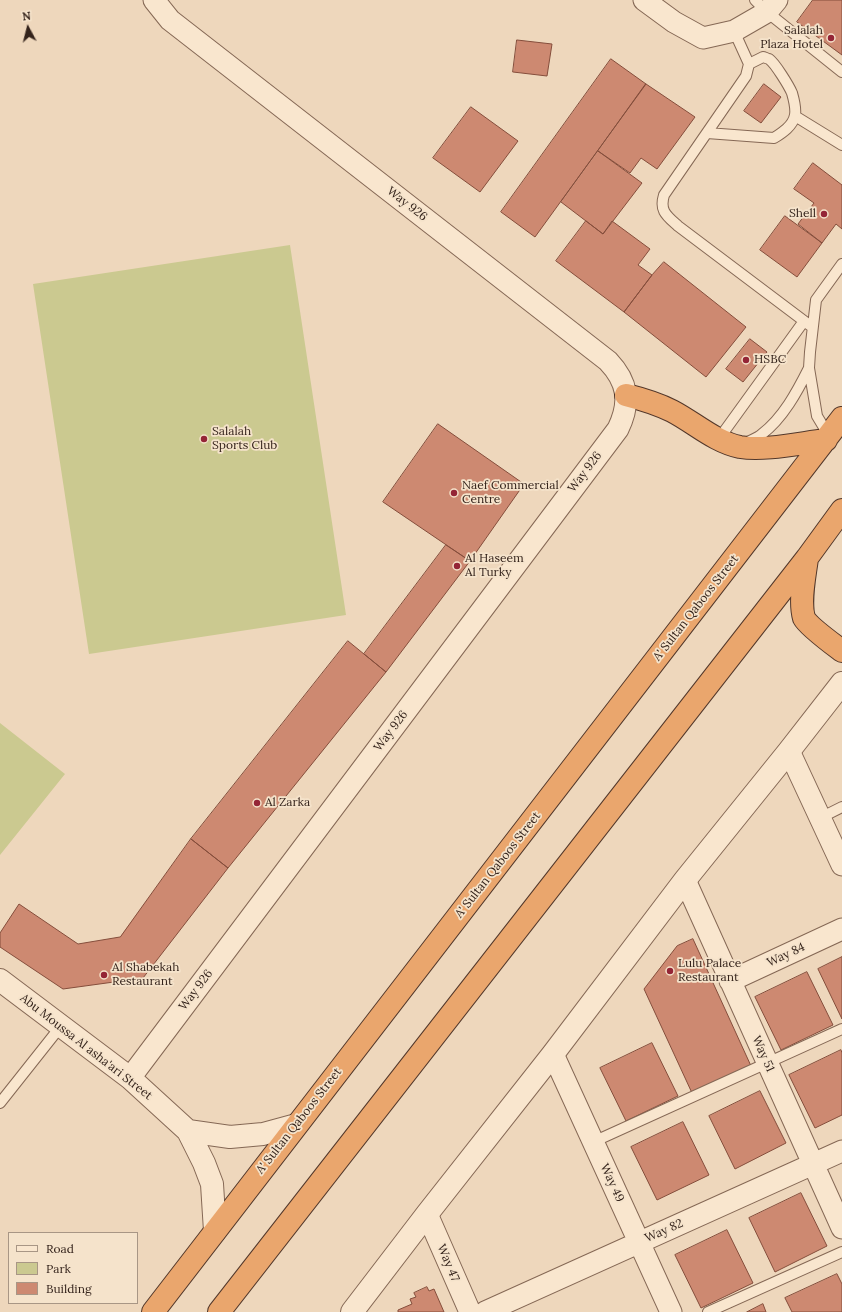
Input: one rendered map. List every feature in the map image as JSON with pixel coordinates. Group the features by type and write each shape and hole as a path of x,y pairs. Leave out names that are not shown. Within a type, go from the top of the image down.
{"highway":[{"path":"626,395 660,405 718,440 740,447 761,448 827,438"},
{"name":"A' Sultan Qaboos Street","path":"153,1312 842,418"},
{"path":"219,1312 807,558 842,510"},
{"path":"807,558 802,599 805,619 826,639 842,651"}],"street":[{"name":"Way 926","path":"130,1078 618,429 626,406 626,395 623,382 617,370 608,360 170,20 154,0"},
{"path":"644,0 674,22 702,38 734,31 766,4"},
{"path":"352,1312 427,1214 554,1054 685,880 842,683"},
{"path":"789,751 842,865"},
{"name":"Way 51","path":"685,880 842,1228"},
{"name":"Way 84","path":"730,981 842,929"},
{"name":"Abu Moussa Al asha'ari Street","path":"0,980 130,1078 188,1131 204,1163 212,1184 215,1231"},
{"name":"Way 49","path":"554,1054 671,1312"},
{"path":"188,1131 230,1137 263,1134 296,1125"},
{"name":"Way 82","path":"485,1312 842,1150"},
{"name":"Way 47","path":"427,1214 470,1312"}],"lane":[{"path":"766,4 842,72"},
{"path":"734,31 749,64 746,76 664,195 661,203 664,214 678,226 812,327"},
{"path":"707,133 774,138 790,125 795,116 795,107 791,93 773,63 769,59 763,57 749,64"},
{"path":"795,116 842,145"},
{"path":"827,438 817,416 809,368 812,327 816,300 842,264"},
{"path":"718,440 804,321"},
{"path":"740,447 762,434 781,415 797,392 809,368"},
{"path":"820,818 842,808"},
{"path":"0,1103 61,1026"},
{"path":"593,1142 842,1029"},
{"path":"708,1312 842,1252"}],"green space":[{"path":"290,245 346,615 89,654 33,284"},
{"path":"0,723 65,774 0,855"}],"building":[{"name":"Salalah Plaza Hotel","path":"813,0 842,0 842,55 797,22"},
{"path":"517,40 552,44 547,76 513,72"},
{"path":"611,59 646,84 535,237 501,212"},
{"path":"646,84 695,117 657,169 641,158 630,173 598,151"},
{"path":"764,84 781,97 761,123 744,111"},
{"path":"471,107 518,141 480,192 433,158"},
{"path":"598,151 642,183 603,234 561,202"},
{"name":"Shell","path":"813,163 842,185 842,229 836,224 822,243 798,224 814,203 794,189"},
{"path":"785,216 822,243 797,277 760,250"},
{"path":"586,221 603,234 612,221 650,249 638,265 652,275 624,312 556,261"},
{"path":"664,262 746,327 706,377 624,312 652,275"},
{"name":"HSBC","path":"750,339 767,352 743,382 726,369"},
{"name":"Naef Commercial Centre","path":"438,424 524,484 470,561 383,502"},
{"path":"446,545 470,561 386,672 364,654"},
{"path":"348,641 386,672 228,868 191,839"},
{"path":"191,839 228,868 143,978 63,989 0,947 0,933 19,904 78,944 120,937"},
{"path":"693,939 751,1066 692,1093 644,989 677,946"},
{"path":"842,957 842,1019 818,969"},
{"path":"807,972 833,1025 781,1050 755,997"},
{"path":"652,1043 678,1096 626,1121 600,1068"},
{"path":"841,1050 842,1115 815,1128 789,1075"},
{"path":"760,1091 786,1143 735,1169 709,1116"},
{"path":"683,1122 709,1175 657,1200 631,1147"},
{"path":"801,1193 827,1246 775,1272 749,1218"},
{"path":"727,1230 753,1283 701,1308 675,1255"},
{"path":"837,1274 842,1284 842,1312 792,1312 785,1298"},
{"path":"427,1287 429,1291 434,1289 444,1312 398,1312 398,1310 412,1304 410,1299 416,1297 414,1293"},
{"path":"763,1304 766,1312 747,1312"}],"place":[{"name":"Salalah Plaza Hotel","path":"831,38"},
{"name":"Shell","path":"824,214"},
{"name":"HSBC","path":"746,360"},
{"name":"Salalah Sports Club","path":"204,439"},
{"name":"Naef Commercial Centre","path":"454,493"},
{"name":"Al Haseem Al Turky","path":"457,566"},
{"name":"Al Zarka","path":"257,803"},
{"name":"Lulu Palace Restaurant","path":"670,971"},
{"name":"Al Shabekah Restaurant","path":"104,975"}]}
